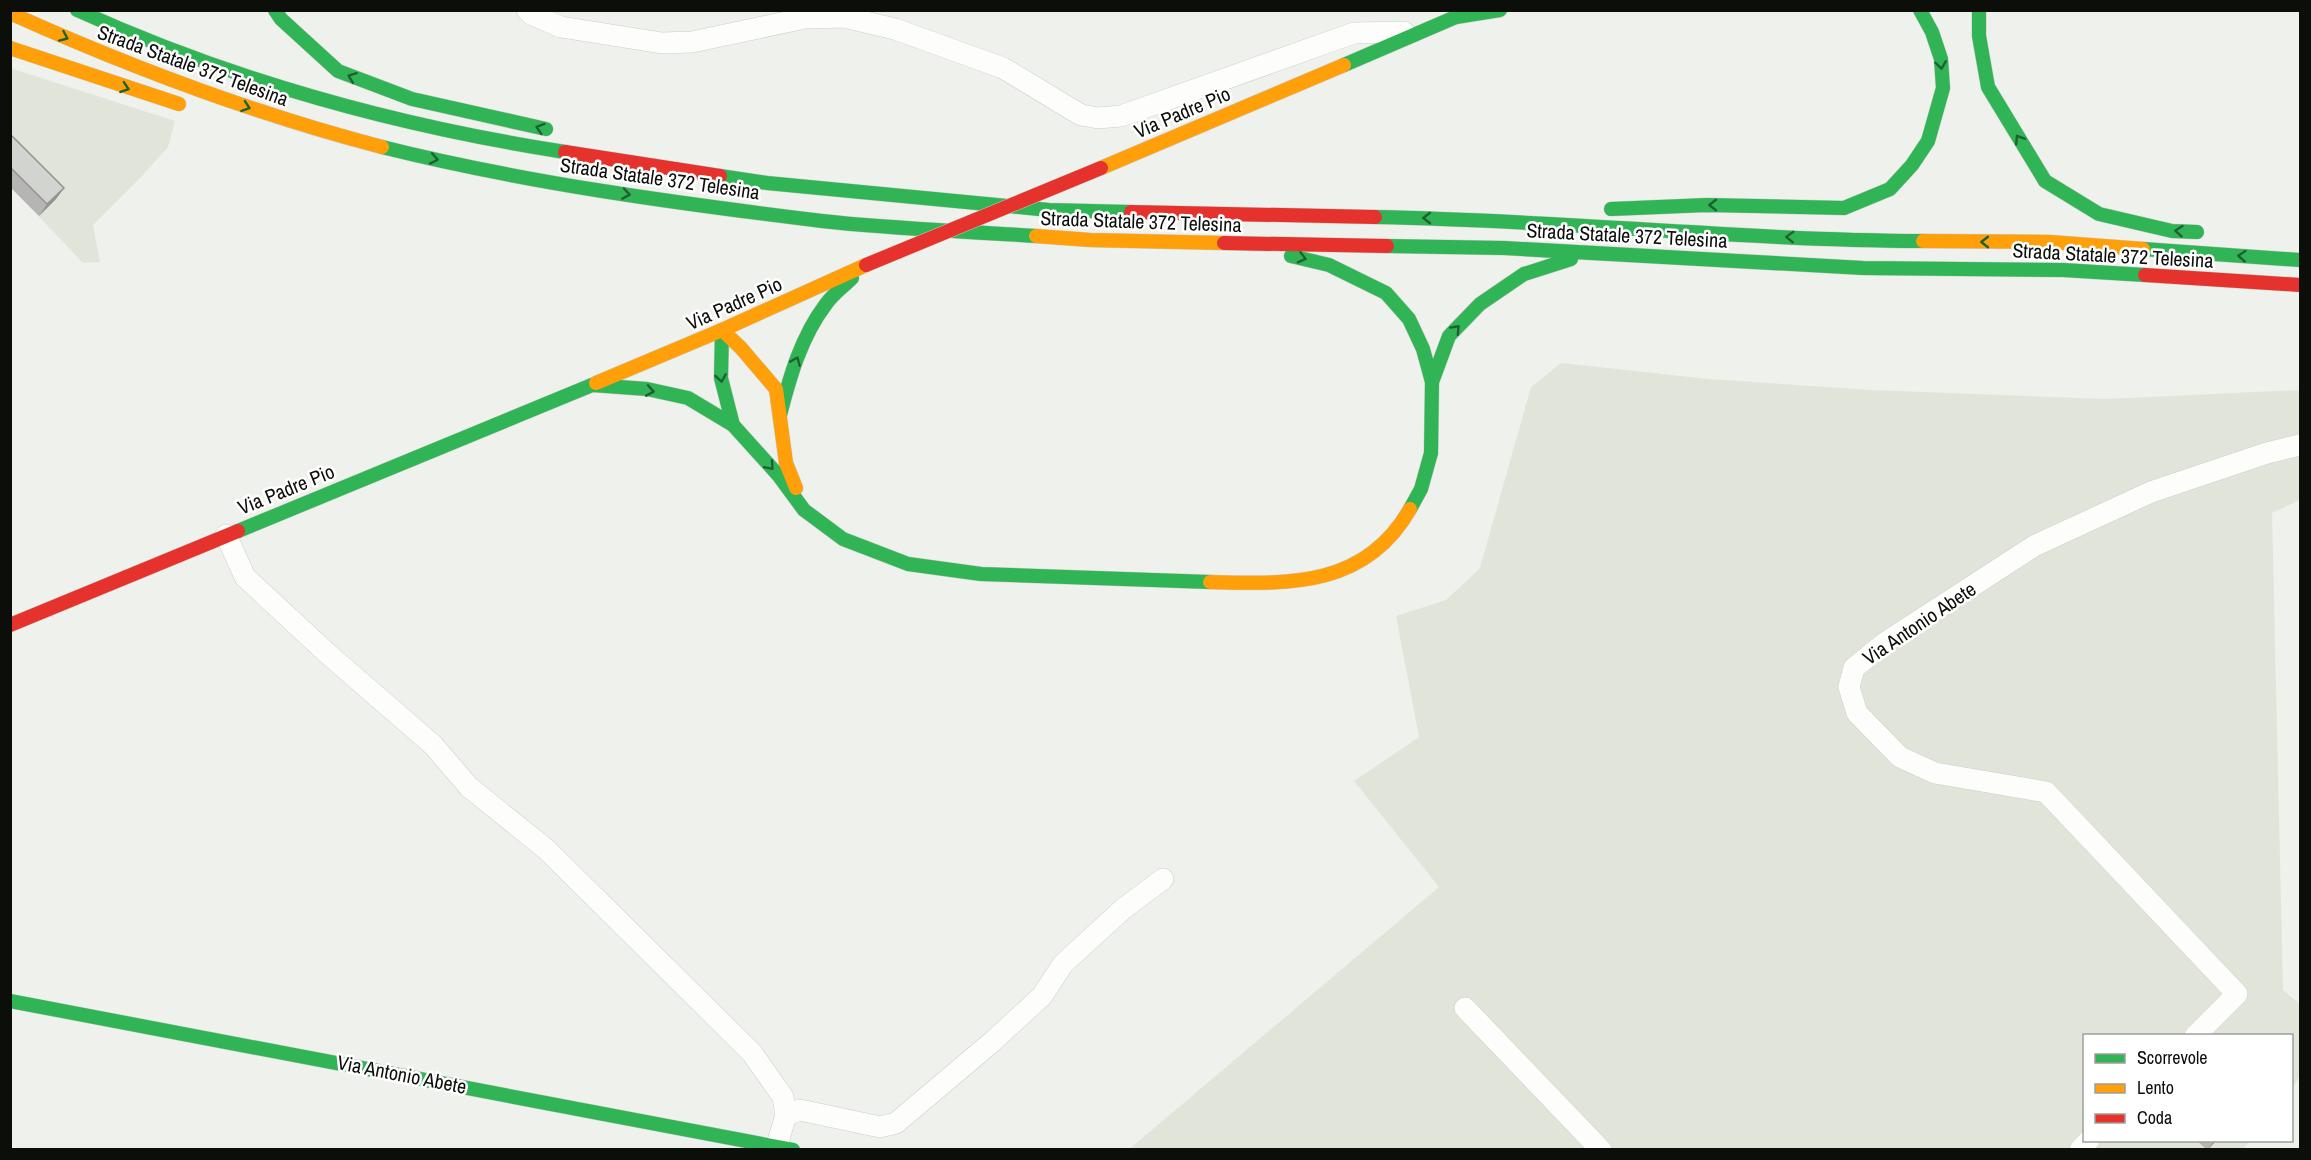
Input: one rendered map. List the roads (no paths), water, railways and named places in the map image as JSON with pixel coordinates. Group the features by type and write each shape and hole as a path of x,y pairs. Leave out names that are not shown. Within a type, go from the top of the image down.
{"main road":[{"name":"Strada Statale 372 Telesina","path":"77,10 108,24 240,73 376,114 489,140 767,183 1049,210 1449,218 1756,236 1916,242 2050,242 2301,260"},
{"path":"275,10 281,19 338,71 412,99 537,126 634,162"},
{"name":"Via Padre Pio","path":"10,625 592,385 866,265 1472,10"},
{"path":"1456,17 1500,10"},
{"path":"1597,209 1707,205 1844,208 1890,189 1912,165 1928,141 1943,88 1941,59 1932,32 1920,10"},
{"path":"1978,10 1979,36 1988,87 2045,180 2099,214 2172,231 2207,233"},
{"name":"Strada Statale 372 Telesina","path":"10,13 77,43 179,83 329,133 424,157 564,185 813,220 1090,240 1504,248 1863,268 2063,270 2301,285"},
{"path":"10,48 159,99 191,107"},
{"path":"246,121 329,133"},
{"path":"1449,218 1563,211"},
{"path":"592,385 647,389 688,399 733,425 779,476 804,510 843,539 908,564 981,574 1277,584 1313,580 1347,568 1378,548 1403,521 1421,489 1431,453 1432,382 1424,349 1409,319 1386,293 1329,266 1246,244"},
{"path":"1432,382 1449,336 1480,304 1524,274 1588,254"},
{"path":"779,417 790,376 804,342 826,304 866,265"},
{"path":"722,330 741,348 776,389 786,464 804,510"},
{"path":"722,330 718,361 724,400 733,425"},
{"name":"Via Antonio Abete","path":"10,1000 785,1147"}],"street":[{"path":"527,10 561,27 662,43 692,42 805,18 844,17 895,29 1003,68 1081,115 1098,118 1121,116 1354,33 1421,32"},
{"name":"Via Antonio Abete","path":"2196,1034 2237,994 2046,792 1935,773 1900,757 1857,713 1849,687 1854,668 1886,642 2034,546 2151,492 2266,453 2301,445"},
{"path":"226,535 245,577 328,654 433,745 469,787 546,849 752,1053 783,1097 786,1115 785,1147"},
{"path":"786,1115 800,1110 880,1127 896,1123 1000,1035 1042,996 1063,964 1123,909 1163,879"},
{"path":"1465,1008 1601,1149"}]}
